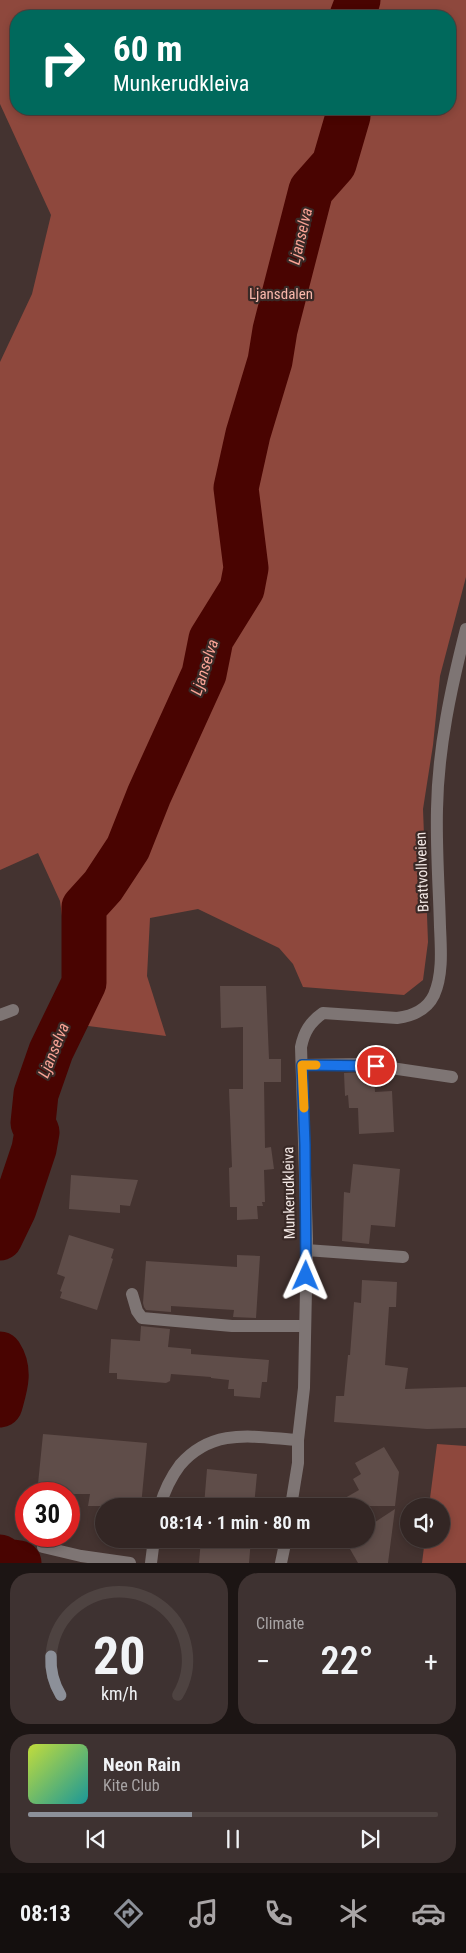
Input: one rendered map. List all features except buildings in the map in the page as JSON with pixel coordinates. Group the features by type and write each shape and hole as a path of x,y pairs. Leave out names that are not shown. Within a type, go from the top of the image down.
{"street":[{"name":"Brattvollveien","path":"323,1013 407,1017 429,1004 434,995 440,970 436,841 437,806 447,715 466,629"},
{"path":"0,1015 14,1010"},
{"name":"Munkerudkleiva","path":"292,1498 298,1462 298,1440 304,1388 306,1250 305,1145 301,1047 304,1035 312,1020 323,1013"},
{"path":"302,1065 364,1064 452,1078"},
{"path":"306,1250 403,1257"},
{"path":"132,1294 137,1312 142,1318 232,1326 304,1326"},
{"path":"162,1498 175,1472 191,1452 209,1442 234,1436 298,1440"},
{"path":"43,1547 81,1556 130,1563"},
{"path":"151,1563 153,1548"},
{"path":"281,1563 284,1548"}],"green space":[{"name":"Ljansdalen","path":"0,0 466,0 466,577 440,676 433,745 423,809 428,942 423,980 404,995 303,987 293,964 279,948 198,909 150,918 147,976 166,1036 65,1023 48,1018 65,981 66,946 60,901 38,853 0,870 0,362 32,294 51,215 0,104"},
{"path":"437,1444 466,1446 466,1563 422,1563 424,1548 450,1548 450,1498 430,1498"}],"waterway":[{"name":"Ljanselva","path":"354,10 358,0"},
{"name":"Ljanselva","path":"0,1238 14,1209 34,1149 37,1132 33,1123 36,1094 51,1051 84,983 84,907 103,886 128,848 149,795 204,674 211,639 242,589 246,568 236,488 248,434 270,361 275,330 311,190 334,164 348,115"},
{"name":"Ljanselva","path":"0,1354 6,1373 0,1405"},
{"name":"Ljanselva","path":"0,1557 6,1561 19,1563"}],"slow traffic":[{"path":"304,1108 302,1065 316,1065"}],"route":[{"path":"306,1276 302,1065 364,1064 376,1066"}]}
